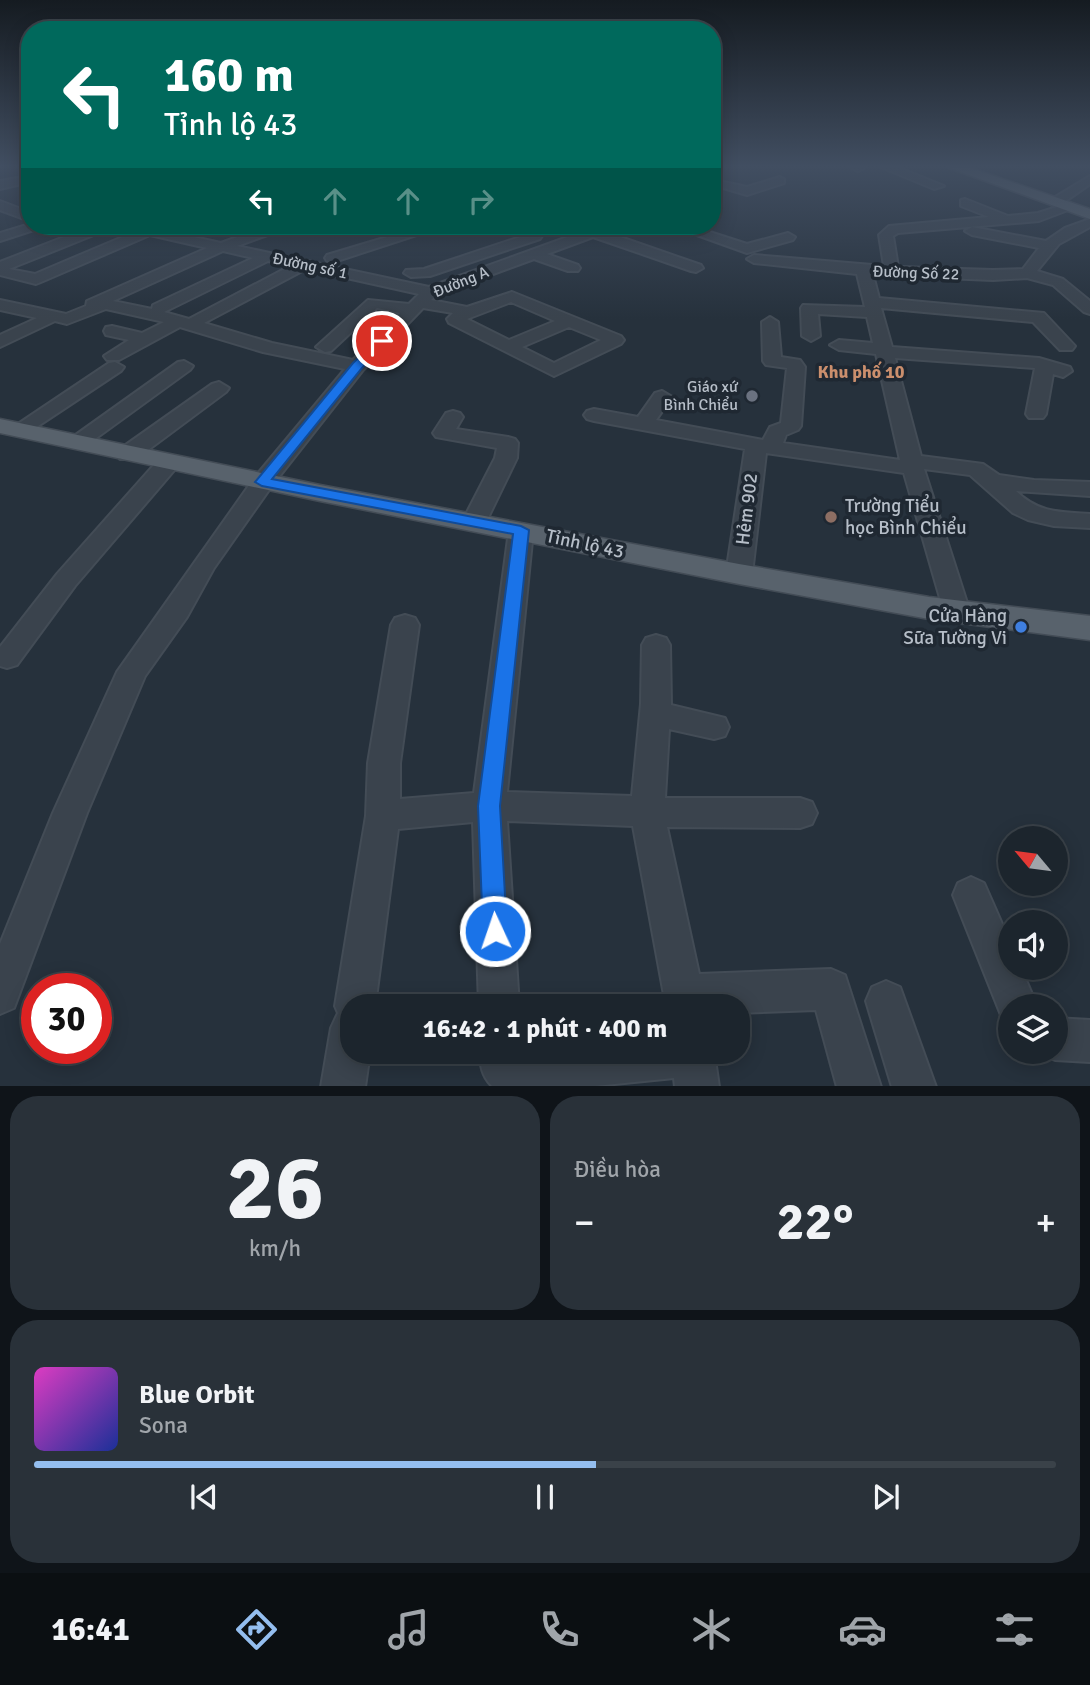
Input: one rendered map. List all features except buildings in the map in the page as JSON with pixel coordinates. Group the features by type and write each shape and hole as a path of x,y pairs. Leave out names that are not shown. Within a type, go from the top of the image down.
{"main road":[{"name":"Tỉnh lộ 43","path":"10,428 262,482 739,574 957,612 1090,628"}],"street":[{"path":"1002,218 1008,220"},
{"path":"892,273 886,235 894,229 1032,218"},
{"path":"1090,223 1047,245 1028,272 1058,282 1090,288"},
{"path":"0,237 21,231"},
{"path":"969,231 1047,245"},
{"path":"0,269 83,235"},
{"path":"0,269 36,279 139,235"},
{"name":"Đường số 1","path":"166,235 303,265 421,302"},
{"path":"0,342 64,317 195,257 254,235"},
{"path":"332,258 407,235"},
{"path":"411,273 425,273 538,235"},
{"name":"Đường A","path":"0,994 70,813 132,672 178,610 203,566 262,482 358,366 421,302 582,235"},
{"path":"616,235 696,268"},
{"path":"704,235 747,250 788,237"},
{"path":"170,252 195,257"},
{"path":"844,253 858,270"},
{"path":"534,254 573,268"},
{"path":"159,308 266,257"},
{"path":"754,259 858,270"},
{"path":"197,320 303,265"},
{"name":"Đường Số 22","path":"957,612 912,465 873,307 858,270 993,275 1028,272"},
{"path":"1058,282 1090,309"},
{"path":"512,297 615,340 554,370 455,319 466,313 512,297"},
{"path":"325,347 373,303 421,302 452,307 466,313"},
{"path":"64,317 105,304 178,321 269,348 358,366"},
{"path":"0,305 94,325"},
{"path":"811,336 809,308 873,307 1038,317 1066,346"},
{"path":"10,428 113,346 144,339 178,321"},
{"path":"509,346 569,321"},
{"path":"763,446 776,431 791,426 796,367 794,363 773,362 770,358 771,322"},
{"path":"113,346 144,339"},
{"path":"839,345 1054,368 1035,414"},
{"path":"77,443 184,366"},
{"path":"128,454 219,388"},
{"path":"643,424 662,397"},
{"path":"594,415 763,446 912,465 975,469 1024,510 1090,522"},
{"path":"453,416 443,433 508,443 506,458 474,522"},
{"name":"Hẻm 902","path":"739,574 763,446"},
{"path":"7,658 43,608 169,462"},
{"path":"992,481 1034,487 1090,489"},
{"path":"498,994 489,806 521,530"},
{"path":"357,994 383,816 384,763 405,625"},
{"path":"656,645 655,714 647,811 685,994"},
{"path":"655,714 714,727"},
{"path":"383,816 489,806 800,813"},
{"path":"971,895 1012,994"},
{"path":"750,996 831,989 859,1086"},
{"path":"886,1001 914,1086"},
{"path":"1068,1040 1090,1041"},
{"path":"519,1070 666,1060 695,1065"},
{"path":"343,1086 347,1064"}],"place":[{"name":"Giáo xứ Bình Chiểu","path":"752,396"},
{"name":"Trường Tiểu học Bình Chiểu","path":"831,517"},
{"name":"Cửa Hàng Sữa Tường Vi","path":"1021,627"}],"district":[{"name":"Khu phố 10","path":"861,372"}],"route":[{"path":"382,341 262,482 521,530 514,609 489,806 495,931"}]}
